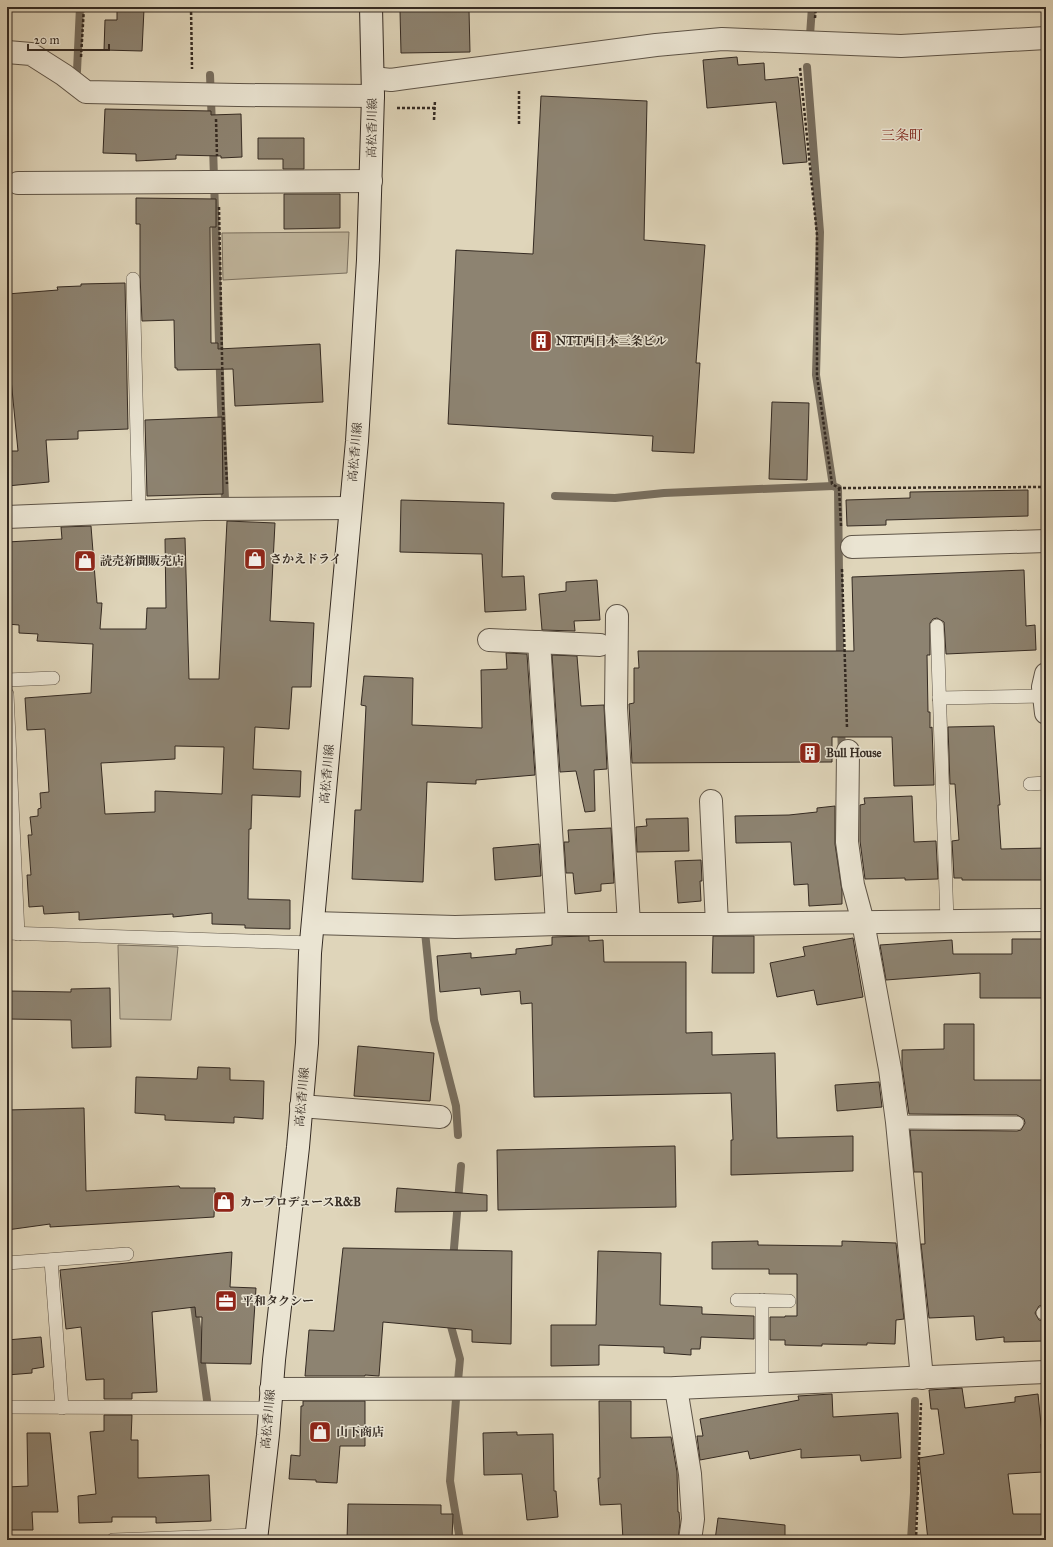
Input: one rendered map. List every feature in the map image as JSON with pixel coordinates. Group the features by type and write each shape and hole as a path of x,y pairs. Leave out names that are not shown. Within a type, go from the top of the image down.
{"street":[{"name":"高松香川線","path":"256,1537 307,1043 308,977 357,441 366,309 371,181 373,87 371,7"},
{"path":"7,52 30,54 64,75 86,92 214,95 373,87 391,80 404,78 722,39 901,46 1046,38"},
{"path":"18,183 371,181"},
{"path":"7,517 228,509 350,508"},
{"path":"852,547 1046,541"},
{"path":"617,616 616,708 629,924"},
{"path":"489,640 600,645"},
{"path":"539,642 557,924"},
{"path":"1045,705 1043,687 1046,674"},
{"path":"848,751 847,842 853,885 863,922 890,1069 897,1122 922,1378"},
{"path":"711,801 717,924"},
{"path":"312,933 557,924 717,924 1046,920"},
{"path":"301,1106 440,1117"},
{"path":"270,1398 676,1388 1046,1372"},
{"path":"676,1388 690,1474 694,1519 690,1540"}],"lane":[{"path":"133,279 139,512"},
{"path":"937,626 947,921"},
{"path":"7,680 53,678"},
{"path":"7,694 13,934 312,933"},
{"path":"939,698 1045,705"},
{"path":"1030,784 1046,783"},
{"path":"897,1122 1017,1123"},
{"path":"7,1263 127,1254"},
{"path":"51,1260 62,1408"},
{"path":"737,1300 789,1300"},
{"path":"762,1300 762,1384"},
{"path":"7,1408 62,1408 270,1398"},
{"path":"113,1540 256,1537"}],"path":[{"path":"81,60 84,7"},
{"path":"192,7 192,70"},
{"path":"797,42 817,235 817,376 832,484 839,488 1046,487"},
{"path":"214,95 219,182 223,407 228,509"},
{"path":"434,120 435,101"},
{"path":"519,105 519,124"},
{"path":"398,108 435,108"},
{"path":"839,488 841,528"},
{"path":"842,568 848,751"},
{"path":"916,1540 922,1378"}],"shaded area":[{"path":"349,232 347,273 223,280 222,233"},
{"path":"118,945 178,947 171,1020 120,1019"}],"building":[{"path":"415,7 455,7 455,10 469,10 470,52 401,53 400,11 415,11"},
{"path":"117,8 144,9 142,51 104,50 105,20 117,20"},
{"path":"737,57 738,65 764,63 765,80 798,77 807,162 783,164 776,102 707,108 703,60"},
{"path":"541,96 647,101 644,240 705,245 696,363 700,363 694,453 652,451 653,436 448,424 456,250 533,254"},
{"path":"105,109 211,111 211,115 241,114 242,157 221,158 221,156 176,155 176,159 136,161 136,154 103,153"},
{"path":"258,138 304,138 304,169 283,169 283,159 258,159"},
{"path":"284,194 340,194 340,228 284,229"},
{"path":"136,198 216,199 216,227 210,227 211,343 218,343 218,349 320,344 323,402 235,406 233,369 177,370 177,368 175,368 174,320 142,321 140,224 136,224"},
{"path":"125,283 128,429 78,431 78,439 46,440 49,482 7,486 7,451 18,451 11,379 7,379 7,294 58,290 57,287 81,286 81,284"},
{"path":"772,402 809,403 807,480 769,479"},
{"path":"222,417 223,494 147,496 145,420"},
{"path":"1028,490 1028,516 886,520 886,525 847,526 846,500 910,498 910,492"},
{"path":"401,500 504,503 502,577 524,576 526,610 485,612 482,554 400,552"},
{"path":"227,521 275,523 270,621 314,623 311,687 292,687 289,729 255,727 253,769 301,771 300,797 252,795 251,829 249,829 248,899 290,900 290,929 245,928 245,925 212,924 212,913 173,917 173,914 79,920 79,912 44,914 43,906 29,907 27,875 31,875 28,835 32,835 30,817 38,816 38,809 41,808 40,793 49,792 45,729 27,730 25,698 91,693 93,644 37,641 38,634 19,633 19,625 7,624 7,542 62,539 61,527 91,526 97,603 102,603 100,629 146,629 147,608 166,608 165,539 185,538 189,679 219,679","holes":["175,746 224,747 222,794 155,791 155,812 105,814 101,763 175,759"]},
{"path":"1024,570 1026,626 1035,625 1036,650 946,654 944,622 937,618 933,619 930,623 930,655 927,655 928,712 930,712 930,728 932,727 934,785 894,786 892,737 832,737 832,762 632,763 629,704 634,703 634,668 639,668 638,651 854,651 852,577"},
{"path":"597,580 600,620 574,621 575,631 542,630 539,594 566,591 566,582"},
{"path":"506,653 527,654 535,775 476,780 476,784 427,782 423,882 352,879 355,810 361,810 366,706 361,705 364,676 413,678 412,725 482,728 481,670 507,669"},
{"path":"552,655 577,656 581,706 604,705 607,769 594,770 595,811 585,812 576,771 560,772"},
{"path":"994,726 1000,805 998,805 1001,849 1046,848 1046,880 962,880 962,878 954,878 952,841 959,840 955,784 950,784 948,727"},
{"path":"912,796 914,842 936,841 938,879 865,879 860,841 860,805 865,804 864,798"},
{"path":"835,806 835,844 842,891 842,904 809,906 808,884 794,885 791,842 736,843 735,816 789,815 817,812 817,808"},
{"path":"688,818 689,851 637,852 636,827 647,826 646,819"},
{"path":"611,828 614,883 601,884 601,891 575,894 573,873 566,873 564,842 569,842 568,830"},
{"path":"539,844 541,876 495,880 493,848"},
{"path":"701,860 701,901 678,903 675,861"},
{"path":"589,936 589,941 603,940 604,962 686,962 686,1033 712,1032 712,1055 775,1053 777,1138 853,1136 853,1171 731,1175 731,1140 733,1140 731,1093 534,1097 532,1003 521,1004 520,991 481,995 480,988 440,992 437,956 471,953 471,958 516,954 516,949 552,945 552,937"},
{"path":"713,936 754,936 754,973 712,973"},
{"path":"853,938 863,997 817,1005 814,990 777,997 770,963 805,956 803,947"},
{"path":"1012,939 1046,939 1046,998 980,998 980,973 886,980 880,945 952,940 953,954 1012,954"},
{"path":"110,988 111,1047 72,1048 71,1020 8,1019 9,991 71,992 71,989"},
{"path":"944,1024 974,1024 974,1080 1046,1080 1046,1305 1039,1306 1035,1313 1039,1320 1046,1321 1046,1339 1044,1339 1044,1341 1004,1342 1004,1337 976,1340 974,1316 929,1318 921,1244 925,1244 922,1172 914,1172 910,1130 1017,1131 1021,1130 1025,1123 1024,1119 1017,1115 909,1114 902,1066 902,1050 944,1049"},
{"path":"358,1046 434,1053 430,1101 354,1096"},
{"path":"198,1067 230,1068 230,1080 264,1081 263,1119 234,1117 234,1123 165,1120 165,1115 135,1113 136,1077 197,1079"},
{"path":"879,1082 882,1107 837,1111 835,1085"},
{"path":"84,1108 86,1191 179,1186 180,1188 215,1188 214,1217 50,1227 50,1224 7,1230 7,1110"},
{"path":"675,1146 676,1207 498,1210 497,1150"},
{"path":"397,1188 487,1195 487,1211 395,1212"},
{"path":"758,1241 758,1245 842,1246 842,1241 896,1243 904,1319 896,1320 895,1344 822,1344 822,1346 785,1345 785,1340 770,1340 770,1317 797,1316 797,1274 769,1274 769,1269 712,1269 712,1242"},
{"path":"343,1248 512,1251 511,1344 472,1342 472,1330 383,1322 379,1376 305,1376 309,1330 334,1331"},
{"path":"598,1251 661,1253 660,1305 702,1307 702,1314 754,1316 754,1339 701,1337 700,1349 691,1349 691,1355 664,1353 664,1347 599,1345 599,1365 551,1366 551,1325 596,1325"},
{"path":"232,1252 230,1287 256,1288 251,1364 201,1363 202,1317 196,1317 195,1307 152,1312 157,1392 132,1393 132,1399 104,1399 104,1379 86,1380 81,1327 66,1329 60,1270"},
{"path":"41,1337 44,1367 32,1369 32,1373 7,1375 7,1340"},
{"path":"962,1388 965,1408 1015,1402 1015,1397 1038,1394 1043,1444 1041,1444 1043,1472 1008,1474 1013,1514 1046,1514 1046,1540 928,1540 919,1458 944,1454 938,1409 931,1409 929,1390"},
{"path":"832,1394 833,1417 898,1413 901,1458 861,1461 860,1455 801,1458 801,1449 750,1459 748,1451 700,1460 697,1436 703,1436 700,1419 799,1400 798,1396"},
{"path":"303,1401 365,1401 365,1446 340,1446 337,1483 316,1482 316,1480 289,1479 291,1455 300,1456 301,1406 303,1406"},
{"path":"599,1401 631,1401 631,1438 671,1437 677,1472 678,1512 680,1523 678,1540 623,1540 621,1504 600,1505 598,1478 600,1478"},
{"path":"104,1415 132,1415 131,1440 138,1440 138,1478 209,1475 211,1521 156,1523 156,1517 112,1517 112,1522 79,1523 78,1496 96,1494 90,1432 104,1431"},
{"path":"517,1432 517,1435 553,1434 554,1491 556,1491 558,1517 527,1520 522,1474 484,1475 483,1433"},
{"path":"27,1433 50,1433 58,1512 32,1512 33,1530 11,1530 11,1525 7,1525 7,1487 28,1486"},
{"path":"348,1504 441,1505 441,1514 453,1514 452,1539 347,1540"},
{"path":"718,1518 785,1525 785,1540 715,1540"}],"waterway":[{"path":"77,71 80,7"},
{"path":"810,35 812,7"},
{"path":"807,67 820,232 816,375 833,486 838,488 840,661"},
{"path":"210,75 212,126"},
{"path":"213,146 225,499"},
{"path":"555,496 615,498 664,493 833,486"},
{"path":"841,726 842,753"},
{"path":"425,932 434,1020 456,1106 458,1135"},
{"path":"453,1260 461,1166"},
{"path":"193,1298 207,1400"},
{"path":"449,1319 460,1359 458,1381"},
{"path":"456,1399 450,1481 460,1540"},
{"path":"911,1540 914,1493 915,1401"}],"place":[{"name":"NTT西日本三条ビル","path":"541,341"},
{"name":"さかえドライ","path":"255,559"},
{"name":"読売新聞販売店","path":"85,561"},
{"name":"Bull House","path":"810,753"},
{"name":"カープロデュースR&B","path":"224,1202"},
{"name":"平和タクシー","path":"226,1301"},
{"name":"山下商店","path":"320,1432"}],"district":[{"name":"三条町","path":"902,135"}]}
